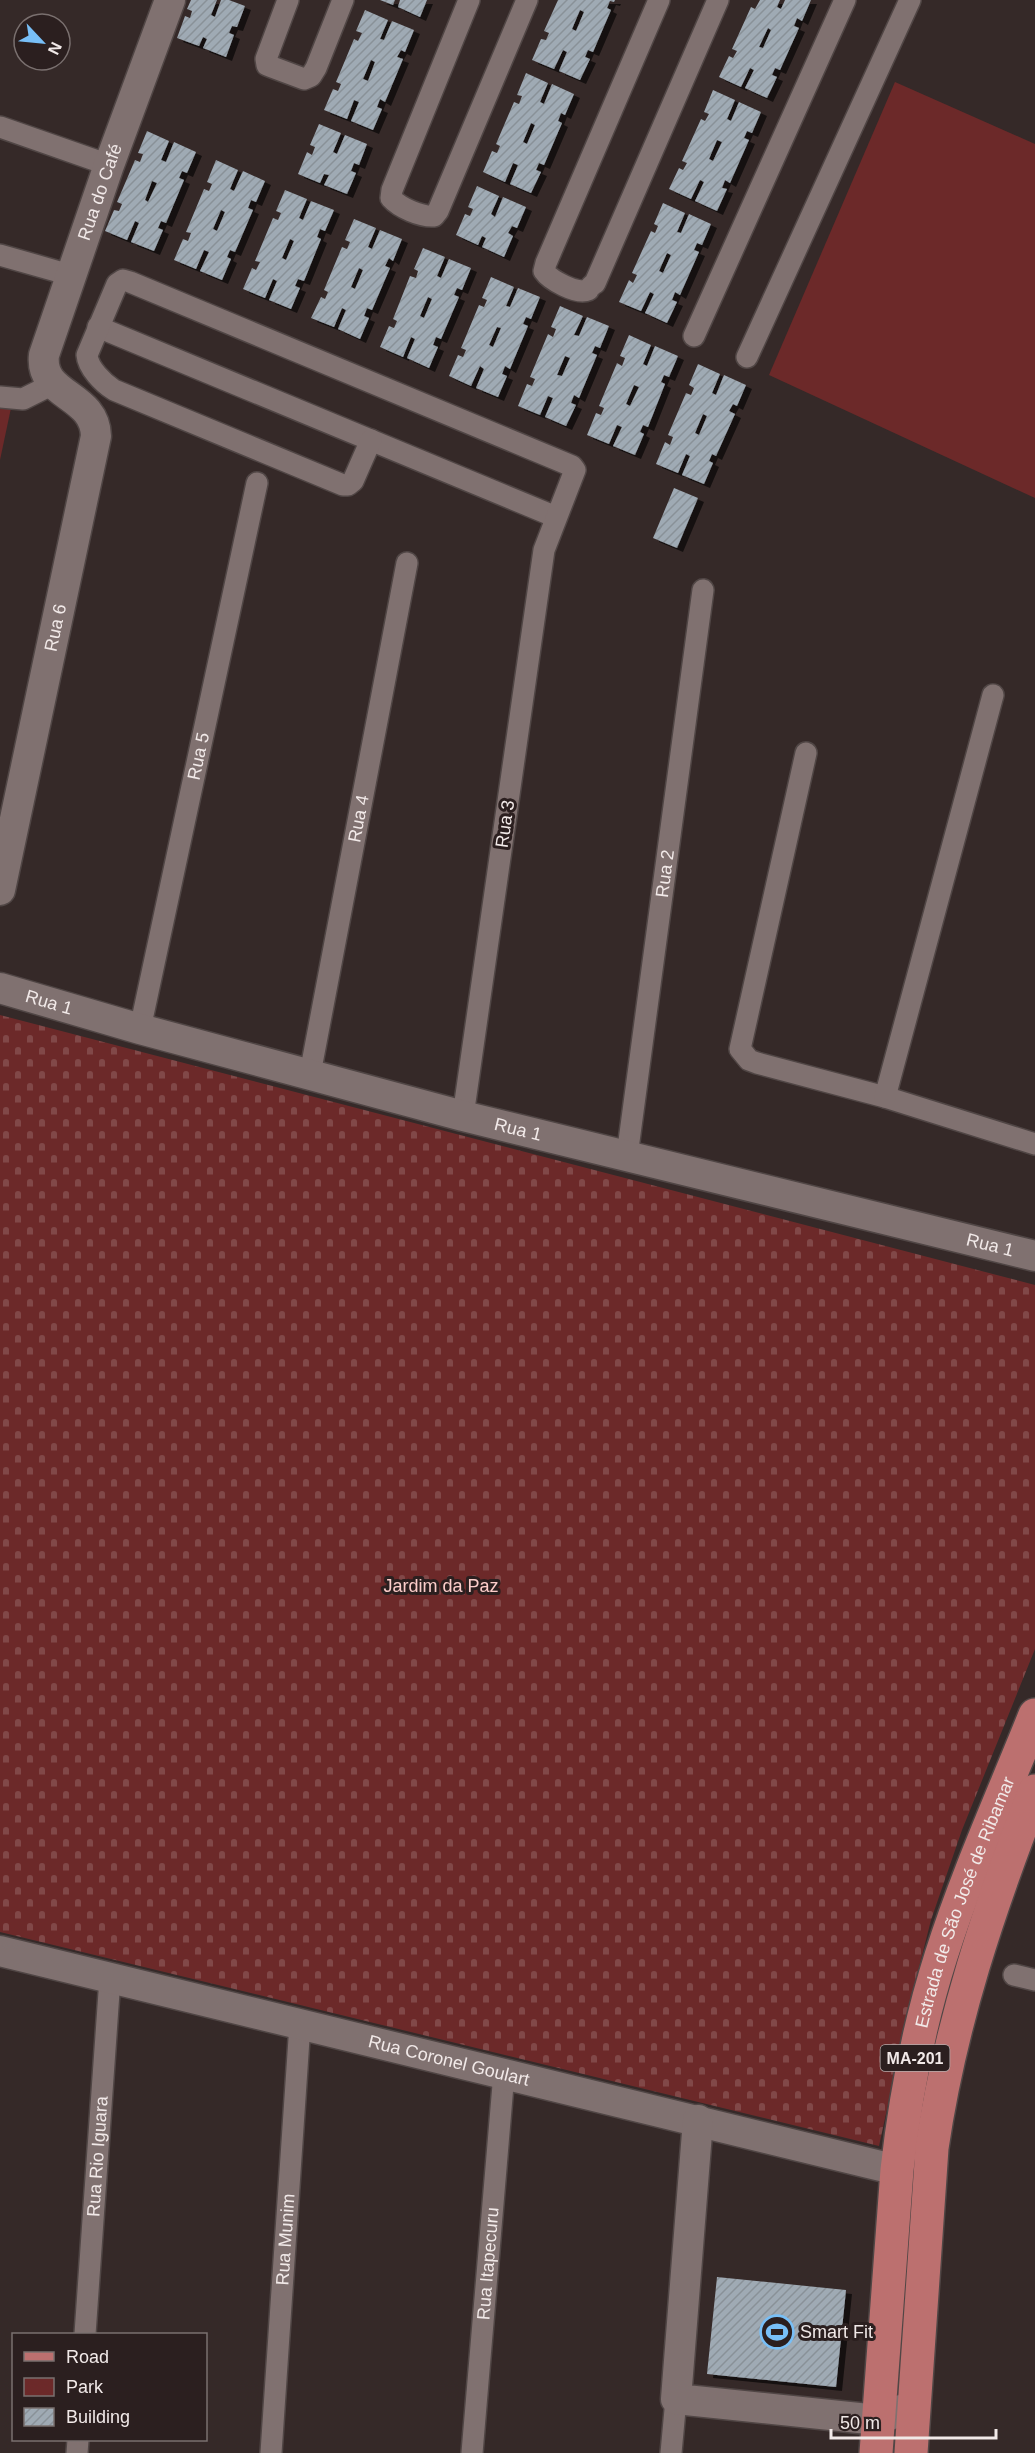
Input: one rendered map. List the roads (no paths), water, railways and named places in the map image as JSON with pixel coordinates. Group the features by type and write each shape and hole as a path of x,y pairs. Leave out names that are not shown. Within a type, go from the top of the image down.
{"main road":[{"name":"Rua do Café","path":"53,384 44,371 44,355 109,165 170,0"},
{"name":"Rua 6","path":"0,890 96,436 96,426 90,412 53,384"},
{"name":"Rua 1","path":"2,990 463,1116 1035,1256"},
{"name":"Estrada de São José de Ribamar","path":"876,2453 897,2170 911,2076 940,1959 959,1903 1035,1715"},
{"name":"Estrada de São José de Ribamar","path":"911,2453 932,2148 938,2108 965,1989 984,1928 1034,1798"},
{"name":"Rua Coronel Goulart","path":"0,1951 897,2170"},
{"path":"698,2120 676,2398 878,2420 915,2404"}],"street":[{"path":"288,0 266,59 267,65 304,79 311,76 316,68 344,0"},
{"path":"469,0 392,190 392,198 397,205 428,216 434,216 438,211 527,0"},
{"path":"659,0 546,263 544,271 549,277 579,291 588,290 595,283 718,0"},
{"path":"694,336 845,0"},
{"path":"747,357 910,0"},
{"path":"0,127 109,165"},
{"path":"0,255 70,275"},
{"name":"Rua 3","path":"98,327 117,284 123,280 572,466 576,470 553,525 542,562 463,1116"},
{"path":"371,440 353,481 348,485 343,485 114,390 106,385 87,362 88,349 98,327 371,440 553,525"},
{"path":"0,398 23,399 53,384"},
{"name":"Rua 5","path":"140,1029 257,483"},
{"name":"Rua 4","path":"310,1074 407,563"},
{"name":"Rua 2","path":"627,1156 703,590"},
{"path":"885,1097 993,696"},
{"path":"806,753 740,1049 749,1060 757,1063 885,1097 1035,1144"},
{"path":"1014,1975 1035,1980"},
{"name":"Rua Rio Iguara","path":"85,2333 110,1978"},
{"name":"Rua Munim","path":"271,2453 300,2024"},
{"name":"Rua Itapecuru","path":"472,2453 504,2073"},
{"path":"671,2453 676,2398"}],"place":[{"name":"Smart Fit","path":"777,2332"}],"park label":[{"name":"Jardim da Paz","path":"441,1586"}]}
